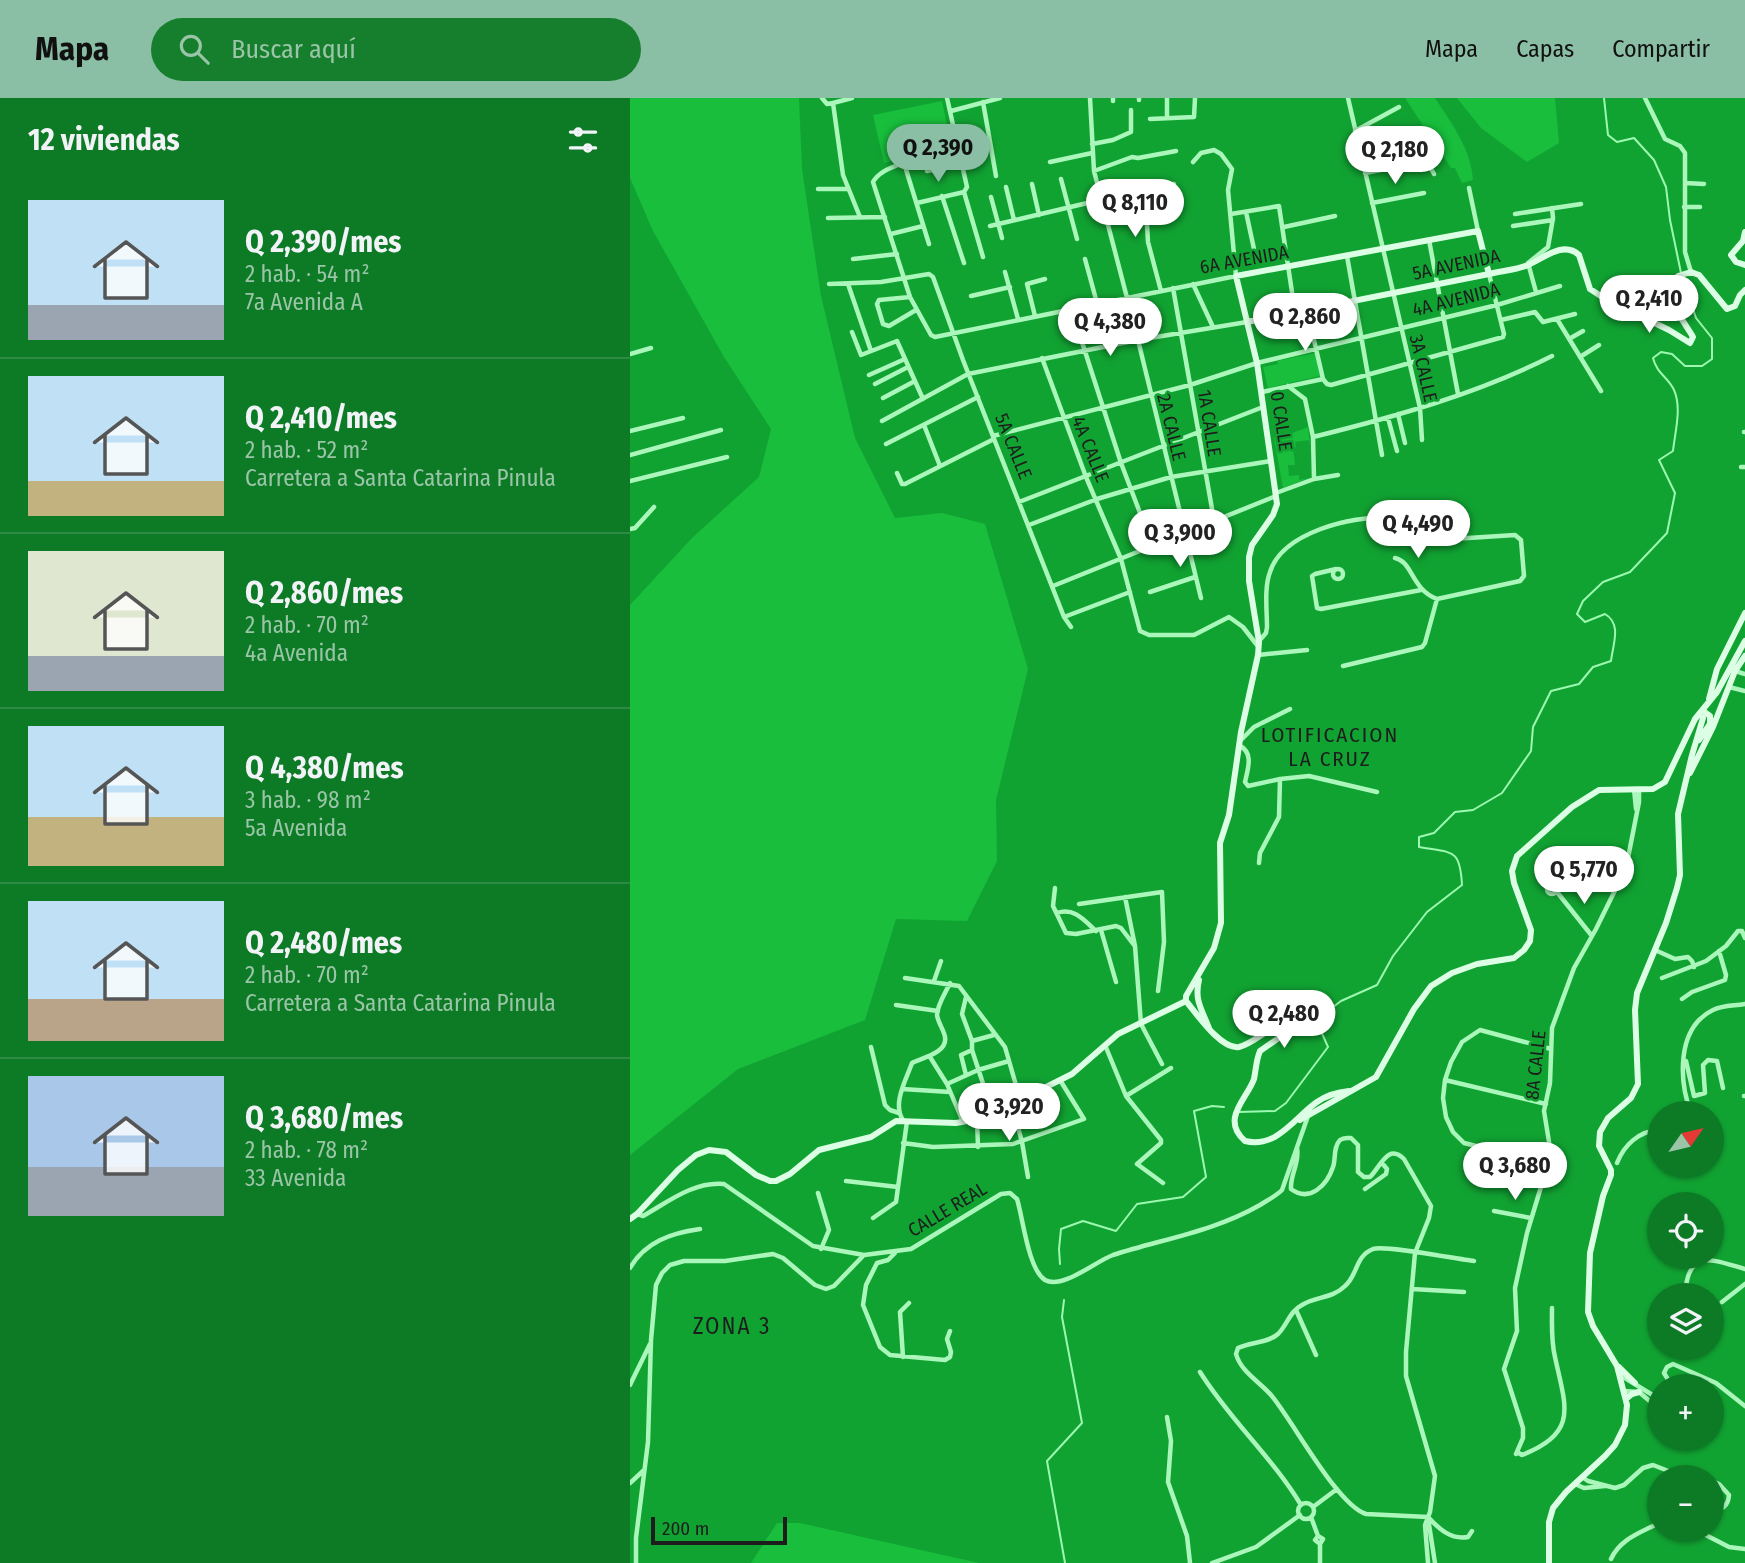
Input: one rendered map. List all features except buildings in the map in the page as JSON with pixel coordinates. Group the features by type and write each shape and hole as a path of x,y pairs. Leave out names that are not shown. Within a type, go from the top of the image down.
{"main road":[{"name":"6A AVENIDA","path":"1236,276 1478,231"},
{"path":"1478,231 1489,274"},
{"path":"1745,232 1742,241 1731,255 1735,262 1745,265"},
{"name":"5A AVENIDA","path":"1247,322 1489,274 1528,265 1549,253 1568,249 1576,251 1581,258 1590,289 1689,343 1693,337 1672,296 1673,285 1678,276 1689,273"},
{"path":"1689,273 1699,275 1727,309 1735,306 1745,290"},
{"name":"0 CALLE","path":"1191,999 1214,948 1221,923 1220,843 1231,807 1239,743 1259,644 1249,581 1249,557 1258,533 1273,515 1276,494 1257,363 1236,276"},
{"path":"1549,1563 1550,1515 1557,1502 1605,1456 1622,1434 1626,1418 1626,1399 1617,1366 1593,1326 1588,1312 1590,1253 1603,1196 1611,1175 1599,1140 1604,1123 1631,1098 1638,1084 1636,1003 1640,984 1655,950 1680,875 1678,814 1693,750 1717,669 1745,614"},
{"path":"1721,677 1745,635"},
{"path":"1708,701 1717,692 1745,642"},
{"path":"1686,781 1710,735 1745,650"},
{"path":"1736,670 1745,656"},
{"path":"637,1214 678,1170 703,1152 726,1152 756,1175 776,1181 790,1174 819,1150 866,1139 903,1118 963,1122 993,1114 1079,1069 1118,1034 1191,999 1202,1023 1227,1044 1238,1047 1275,1026 1285,1026 1283,1035 1260,1051 1253,1082 1238,1105 1236,1120 1241,1137 1250,1142 1283,1133 1315,1106 1376,1077 1414,1009 1431,986 1460,970 1514,958 1528,946 1531,930 1517,894 1512,871 1517,856 1590,794 1600,790 1653,789 1665,782 1704,717"},
{"path":"1296,1122 1308,1115 1315,1106"},
{"name":"CALLE REAL","path":"630,1219 637,1214"},
{"path":"1617,1366 1635,1383"},
{"path":"1626,1399 1630,1394 1639,1392"}],"street":[{"path":"822,98 827,104 852,98"},
{"path":"947,98 967,187 964,192 983,257"},
{"path":"951,111 1000,98"},
{"name":"2A CALLE","path":"1090,98 1092,153 1100,200 1138,340 1201,598"},
{"path":"1167,98 1167,118"},
{"path":"1150,119 1195,117 1195,98"},
{"path":"1645,98 1665,139 1680,146 1685,153 1685,252 1689,273"},
{"name":"3A CALLE","path":"1349,99 1420,408 1422,440"},
{"path":"983,102 996,176"},
{"path":"833,103 847,189 860,217"},
{"path":"1355,131 1399,107"},
{"path":"1092,144 1113,140 1131,131 1131,110"},
{"path":"1362,160 1412,130"},
{"name":"0 CALLE","path":"1194,162 1201,153 1214,150 1221,154 1230,166 1232,175 1228,190 1236,276"},
{"path":"1094,171 1132,157 1176,151"},
{"path":"1421,151 1434,174"},
{"path":"910,297 878,301 885,326 916,310 873,186 874,180 878,175 904,163 958,153"},
{"path":"1050,162 1092,153"},
{"path":"1365,173 1427,161"},
{"path":"904,163 929,244"},
{"path":"927,171 961,164"},
{"path":"1061,179 1077,239"},
{"path":"1685,183 1704,184"},
{"path":"1032,184 1039,215"},
{"path":"1161,291 1148,242 1145,191 1174,184"},
{"path":"1006,187 1014,220"},
{"path":"818,188 847,189"},
{"path":"1469,188 1478,231"},
{"path":"917,202 964,192"},
{"path":"1372,203 1424,193"},
{"path":"942,196 964,263"},
{"path":"992,197 1002,238"},
{"path":"990,226 1100,200"},
{"path":"1515,214 1581,204"},
{"path":"1231,214 1279,206 1295,312"},
{"path":"1684,207 1700,207"},
{"path":"1536,292 1528,265 1529,261 1548,247 1553,220 1552,208"},
{"path":"1246,212 1254,249"},
{"path":"1284,227 1335,216"},
{"path":"828,218 884,217"},
{"path":"1514,226 1553,220"},
{"path":"891,234 923,226"},
{"path":"1428,239 1458,394"},
{"path":"853,259 897,254"},
{"path":"1347,255 1382,455"},
{"path":"1085,259 1097,303"},
{"path":"1005,272 1018,319"},
{"path":"1262,392 1368,375 1504,336 1489,274"},
{"name":"5A CALLE","path":"904,279 932,275 968,374 1071,627"},
{"name":"6A AVENIDA","path":"916,310 934,337 1236,276"},
{"path":"829,284 904,279"},
{"path":"1035,316 1027,284 1045,279"},
{"path":"848,284 871,351"},
{"path":"1193,284 1213,327"},
{"name":"4A AVENIDA","path":"897,473 902,484 994,437 1190,385 1257,363 1317,350 1560,286"},
{"path":"971,296 1010,287"},
{"name":"1A CALLE","path":"1173,288 1214,520"},
{"path":"1071,308 1121,463 1153,547"},
{"path":"1307,310 1325,382"},
{"path":"1500,320 1535,312 1543,322 1575,314"},
{"path":"1557,319 1601,391"},
{"name":"5A AVENIDA","path":"882,421 968,374 1084,350 1247,322"},
{"path":"1569,339 1583,331"},
{"path":"852,332 861,355 896,340 923,399"},
{"path":"1580,357 1599,345"},
{"path":"630,354 651,348"},
{"path":"1313,437 1420,408 1505,378 1552,356"},
{"name":"4A CALLE","path":"1042,358 1062,417 1121,559 1140,631 1149,635 1194,635 1228,617 1243,627 1259,644"},
{"path":"869,374 905,359"},
{"path":"875,384 908,367"},
{"path":"883,398 915,381"},
{"path":"1288,386 1305,399 1313,437 1314,479"},
{"path":"886,444 978,397"},
{"path":"1019,502 1264,407"},
{"path":"1398,414 1405,443"},
{"path":"630,431 683,418"},
{"path":"1388,418 1397,451"},
{"path":"924,425 940,466"},
{"path":"630,455 721,430"},
{"path":"630,481 727,457"},
{"path":"1029,525 1097,499 1171,477 1272,461"},
{"path":"1053,586 1314,479 1338,475"},
{"path":"630,529 635,528 654,507"},
{"path":"1259,644 1268,626 1268,582 1272,566 1300,540 1332,523 1353,519 1388,518 1394,525 1397,538 1406,541 1515,535 1520,537 1523,579 1437,599 1421,590 1404,562 1395,558"},
{"path":"1336,569 1312,576 1317,608 1421,590"},
{"path":"1150,592 1195,577"},
{"path":"1065,617 1130,592"},
{"path":"1343,666 1422,647 1437,599"},
{"path":"1258,655 1307,650"},
{"path":"1736,670 1745,674"},
{"path":"1729,687 1745,691"},
{"path":"1290,709 1254,727 1239,743 1249,757 1245,781 1247,785 1309,776 1377,792"},
{"path":"1259,863 1260,853 1279,817 1280,779"},
{"name":"8A CALLE","path":"1552,1308 1551,1332 1565,1396 1565,1418 1558,1432 1542,1445 1522,1455 1516,1453 1524,1438 1523,1428 1504,1369 1517,1331 1515,1288 1531,1218 1549,1164 1552,1146 1545,1120 1550,1083 1552,1028 1574,968 1626,868 1639,802 1636,789"},
{"path":"1609,858 1626,868"},
{"path":"1055,888 1053,906 1066,933 1076,934 1116,926 1121,928 1135,946"},
{"path":"1079,904 1160,891 1164,895 1164,942 1158,991"},
{"path":"1557,892 1592,936"},
{"path":"1125,897 1135,946 1141,1024 1162,1064"},
{"path":"1057,913 1072,911 1099,930 1116,982"},
{"path":"1662,978 1694,967 1719,951 1738,931 1742,931 1745,939"},
{"path":"1655,950 1675,959 1688,957 1694,967"},
{"path":"1682,999 1692,992 1725,980 1727,977 1719,951"},
{"path":"934,981 941,961"},
{"path":"905,978 959,986 1005,1047 1020,1099"},
{"path":"873,1218 896,1202 903,1143 902,1089 912,1063 930,1057 945,1045 937,1018 950,983"},
{"path":"967,996 962,1014 993,1114"},
{"path":"1687,1101 1682,1084 1685,1056 1694,1024 1725,1006 1745,1004"},
{"path":"896,1005 938,1011"},
{"path":"1549,1164 1464,1143 1453,1132 1446,1117 1443,1098 1451,1062 1462,1042 1480,1030 1551,1049"},
{"path":"972,1041 994,1035"},
{"path":"1105,1044 1126,1096 1161,1140 1161,1143 1137,1164 1163,1184"},
{"path":"871,1047 886,1105 903,1118"},
{"path":"966,1075 961,1055 972,1050"},
{"path":"1685,1056 1694,1096 1705,1093 1703,1065 1708,1060 1717,1061 1723,1088"},
{"path":"930,1057 947,1084 963,1122"},
{"path":"947,1084 978,1070 1009,1061"},
{"path":"1126,1096 1171,1068"},
{"path":"903,1143 933,1147 978,1147 1022,1142 1085,1117 1060,1080"},
{"path":"1446,1080 1546,1104"},
{"path":"902,1089 950,1091"},
{"path":"1011,1104 1028,1177"},
{"name":"CALLE REAL","path":"637,1214 643,1216 695,1188 724,1184 800,1238 821,1249 863,1255 896,1253 911,1249 930,1240 1001,1194 1010,1193 1017,1199 1036,1269 1044,1279 1056,1282 1069,1279 1111,1256 1218,1225 1243,1215 1273,1197 1282,1190 1308,1115"},
{"path":"977,1119 978,1147"},
{"path":"1617,1163 1625,1146 1647,1133"},
{"path":"1297,1147 1298,1162 1292,1175 1291,1188 1301,1194 1312,1194 1320,1188 1333,1167 1338,1142 1343,1138 1351,1138 1358,1145 1357,1166 1364,1177 1370,1177 1391,1152 1398,1153 1431,1206 1415,1253 1406,1376 1435,1476 1425,1531 1428,1563"},
{"path":"1365,1189 1386,1174 1387,1169 1382,1163"},
{"path":"846,1181 898,1187"},
{"path":"818,1193 829,1230 821,1249"},
{"path":"1494,1211 1531,1218"},
{"path":"630,1268 649,1246 682,1231 700,1229"},
{"path":"1472,1531 1468,1537 1455,1537 1440,1529 1428,1517 1362,1513 1354,1508 1337,1489 1271,1395 1242,1367 1236,1357 1238,1348 1278,1334 1296,1309 1310,1301 1339,1292 1351,1280 1359,1259 1373,1249 1386,1248 1474,1261"},
{"path":"896,1253 877,1264 866,1285 863,1305 880,1347 890,1355 945,1360 950,1357 951,1352 947,1339 950,1331"},
{"path":"636,1563 636,1538 649,1442 656,1285 662,1273 670,1265 684,1261 725,1261 773,1254 783,1258 815,1285 826,1289 834,1286 863,1255"},
{"path":"1687,1283 1691,1266 1700,1260 1709,1259 1745,1269"},
{"path":"1724,1300 1745,1284"},
{"path":"1412,1289 1464,1292"},
{"path":"903,1357 900,1312 909,1303"},
{"path":"1296,1309 1316,1355"},
{"path":"630,1385 652,1340"},
{"path":"1665,1374 1667,1367 1673,1364 1696,1374"},
{"path":"1200,1372 1228,1415 1275,1465 1301,1505"},
{"path":"1620,1375 1647,1391"},
{"path":"1724,1389 1745,1406"},
{"path":"1624,1391 1639,1392 1647,1399"},
{"path":"1167,1416 1171,1441 1168,1482 1187,1536 1189,1563"},
{"path":"1583,1477 1588,1481 1615,1488 1624,1485 1647,1467"},
{"path":"630,1483 644,1470"},
{"path":"1575,1483 1584,1488 1605,1486"},
{"path":"1313,1507 1337,1489"},
{"path":"1724,1490 1728,1495 1724,1507"},
{"path":"1301,1505 1307,1503 1313,1507"},
{"path":"1301,1505 1300,1515 1306,1519 1311,1517 1313,1507"},
{"path":"1212,1563 1256,1547 1300,1515"},
{"path":"1311,1517 1318,1536 1324,1539 1320,1544 1320,1563"},
{"path":"1428,1517 1435,1563"},
{"path":"1611,1559 1624,1541 1647,1529"},
{"path":"1719,1542 1729,1547 1745,1549"}],"green space":[{"path":"630,98 799,98 802,169 821,296 855,438 895,518 942,513 985,524 1028,669 996,800 997,861 967,921 896,919 865,1020 738,1069 630,1155 630,605 692,538 759,477 771,429 724,357 653,231 630,178"},
{"path":"1405,98 1435,98 1465,147 1473,180 1462,183 1455,168 1451,168"},
{"path":"1457,98 1555,98 1559,143 1527,162 1481,128"},
{"path":"942,101 952,149 884,163 873,115"},
{"path":"1315,353 1320,376 1268,388 1263,367 1278,364 1277,361"},
{"path":"1308,427 1313,471 1309,440 1295,442 1295,465 1288,465 1289,476 1299,475 1299,480 1308,478 1283,488 1274,438"},
{"path":"777,1523 800,1523 979,1563 751,1563"}],"waterway":[{"path":"1604,98 1608,135 1617,142 1634,138 1654,160 1666,187 1681,273"},
{"path":"1239,1112 1275,1111 1286,1103 1328,1047 1316,1020 1341,1001 1377,985 1393,956 1427,912 1462,885 1456,858 1447,852 1419,847 1419,837 1434,833 1455,812 1473,810 1502,793 1531,751 1533,727 1551,691 1579,684 1593,667 1611,661 1615,629 1610,618 1605,614 1585,622 1577,614 1583,601 1603,582 1630,572 1667,533 1675,493 1659,460 1673,451 1678,404 1672,386 1657,368 1653,358 1661,352 1672,354 1685,366 1702,366 1712,359 1712,338 1696,318 1683,279"},
{"path":"1060,1264 1061,1229 1083,1221 1116,1231 1137,1204 1183,1197 1206,1177 1194,1111 1212,1106 1224,1107"},
{"path":"1064,1300 1062,1317 1082,1423 1047,1461 1065,1563"}],"district":[{"name":"LOTIFICACION LA CRUZ","path":"1330,747"},
{"name":"ZONA 3","path":"732,1326"}]}
